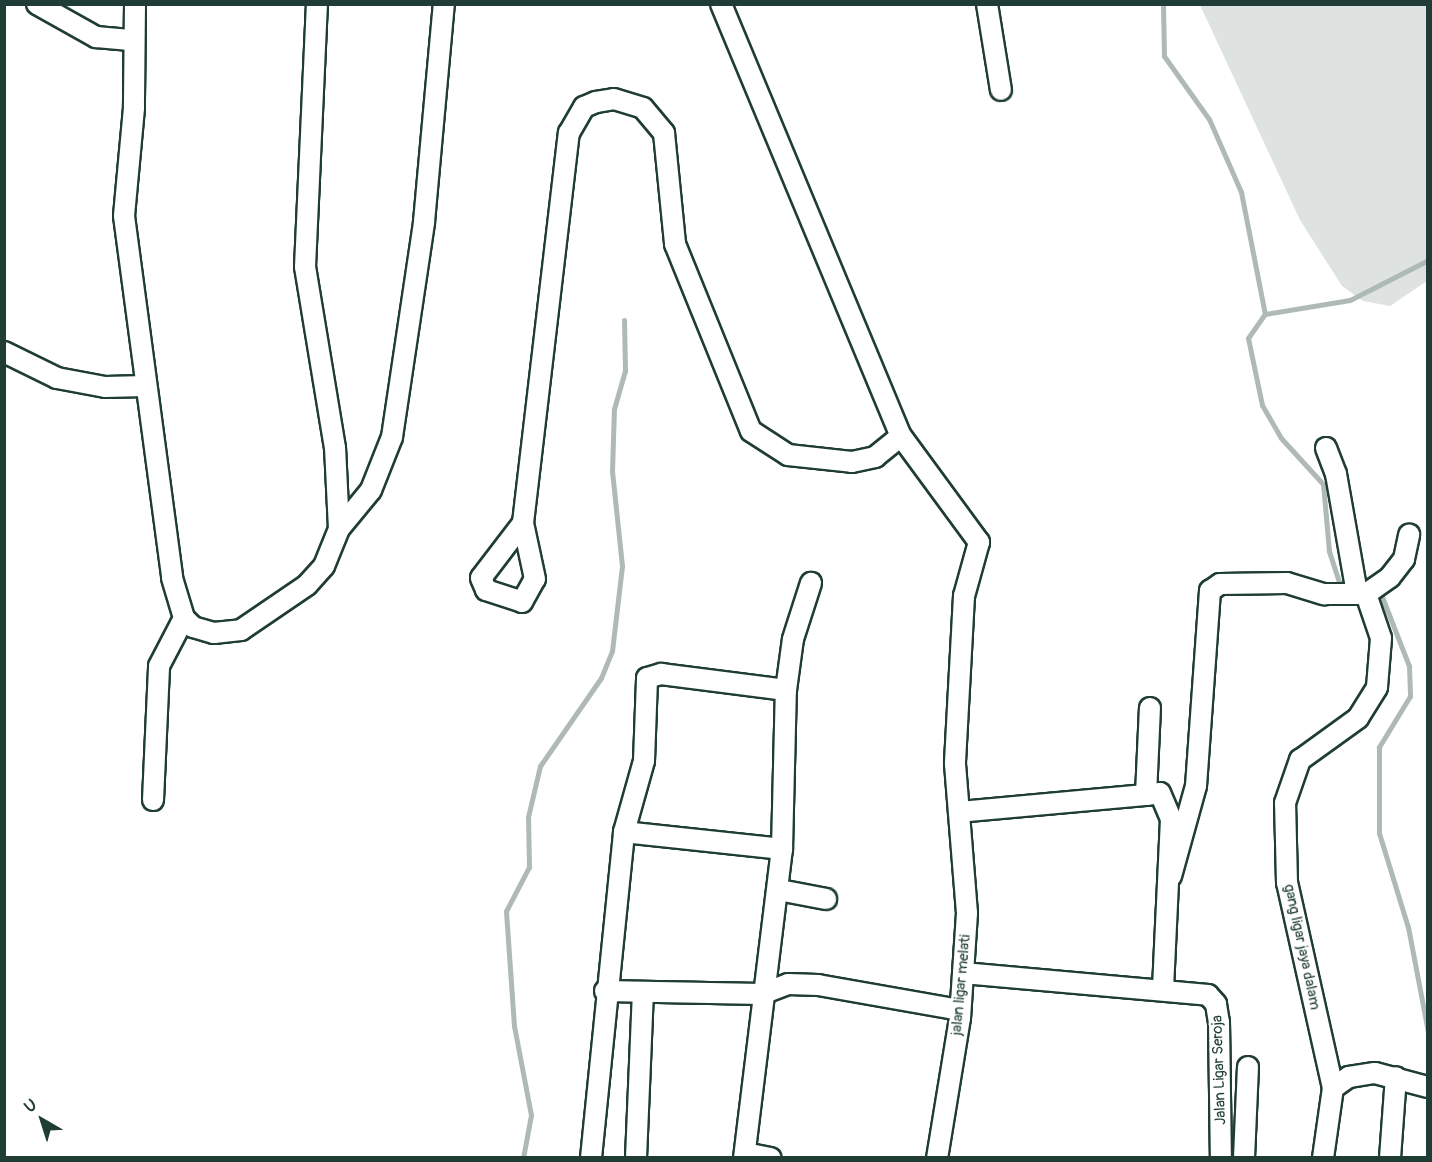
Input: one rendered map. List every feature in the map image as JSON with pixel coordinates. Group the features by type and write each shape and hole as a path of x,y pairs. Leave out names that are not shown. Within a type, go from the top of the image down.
{"street":[{"path":"37,4 96,37 133,40"},
{"path":"135,4 134,108 124,216 172,578 184,618 193,627 214,633 242,630 306,585 324,566 339,529 371,490 392,437 424,222 444,4"},
{"path":"317,4 305,267 335,448 339,529"},
{"path":"523,524 569,133 584,107 596,102 614,99 644,108 664,133 675,244 751,431 788,455 852,462 875,457 902,436 721,4"},
{"path":"987,4 1001,90"},
{"path":"4,352 57,378 105,387 146,386"},
{"name":"jalan ligar melati","path":"902,436 979,542 964,596 955,764 967,912 963,973 960,1010 937,1158"},
{"name":"gang ligar jaya dalam","path":"1326,448 1336,474 1361,594 1381,638 1377,687 1358,718 1300,760 1285,803 1287,883 1333,1089"},
{"path":"1171,876 1196,786 1210,591 1220,584 1287,584 1324,594 1361,594 1397,568 1409,535"},
{"path":"771,1158 745,1155 762,994 782,849 786,690 794,639 811,583"},
{"path":"153,800 159,666 184,618"},
{"path":"591,1158 605,991 624,832 644,761 650,675 786,690"},
{"path":"1146,795 1150,708"},
{"path":"958,812 1160,793 1167,801 1171,876 1163,990"},
{"path":"624,832 782,849"},
{"path":"778,890 826,899"},
{"name":"Jalan Ligar Seroja","path":"963,973 1208,995 1216,1004 1221,1158"},
{"path":"605,991 643,994 762,994 788,984 818,985 960,1010"},
{"path":"636,1158 643,994"},
{"path":"1244,1158 1248,1067"},
{"path":"1323,1158 1333,1089 1360,1073 1396,1077 1428,1088"},
{"path":"1390,1158 1396,1077"}],"shaded area":[{"path":"1200,5 1427,5 1427,281 1390,306 1363,301 1342,286 1300,220"}],"waterway":[{"path":"1163,4 1164,56 1209,119 1241,192 1265,314"},
{"path":"1348,587 1339,582 1329,551 1323,484 1281,438 1262,405 1248,338 1265,314 1350,300 1428,260"},
{"path":"523,1158 531,1115 514,1026 506,911 529,867 528,817 540,766 601,678 612,651 622,566 612,471 614,409 625,371 624,320"},
{"path":"1379,589 1409,666 1410,696 1379,747 1379,833 1408,927 1428,1032"}]}
